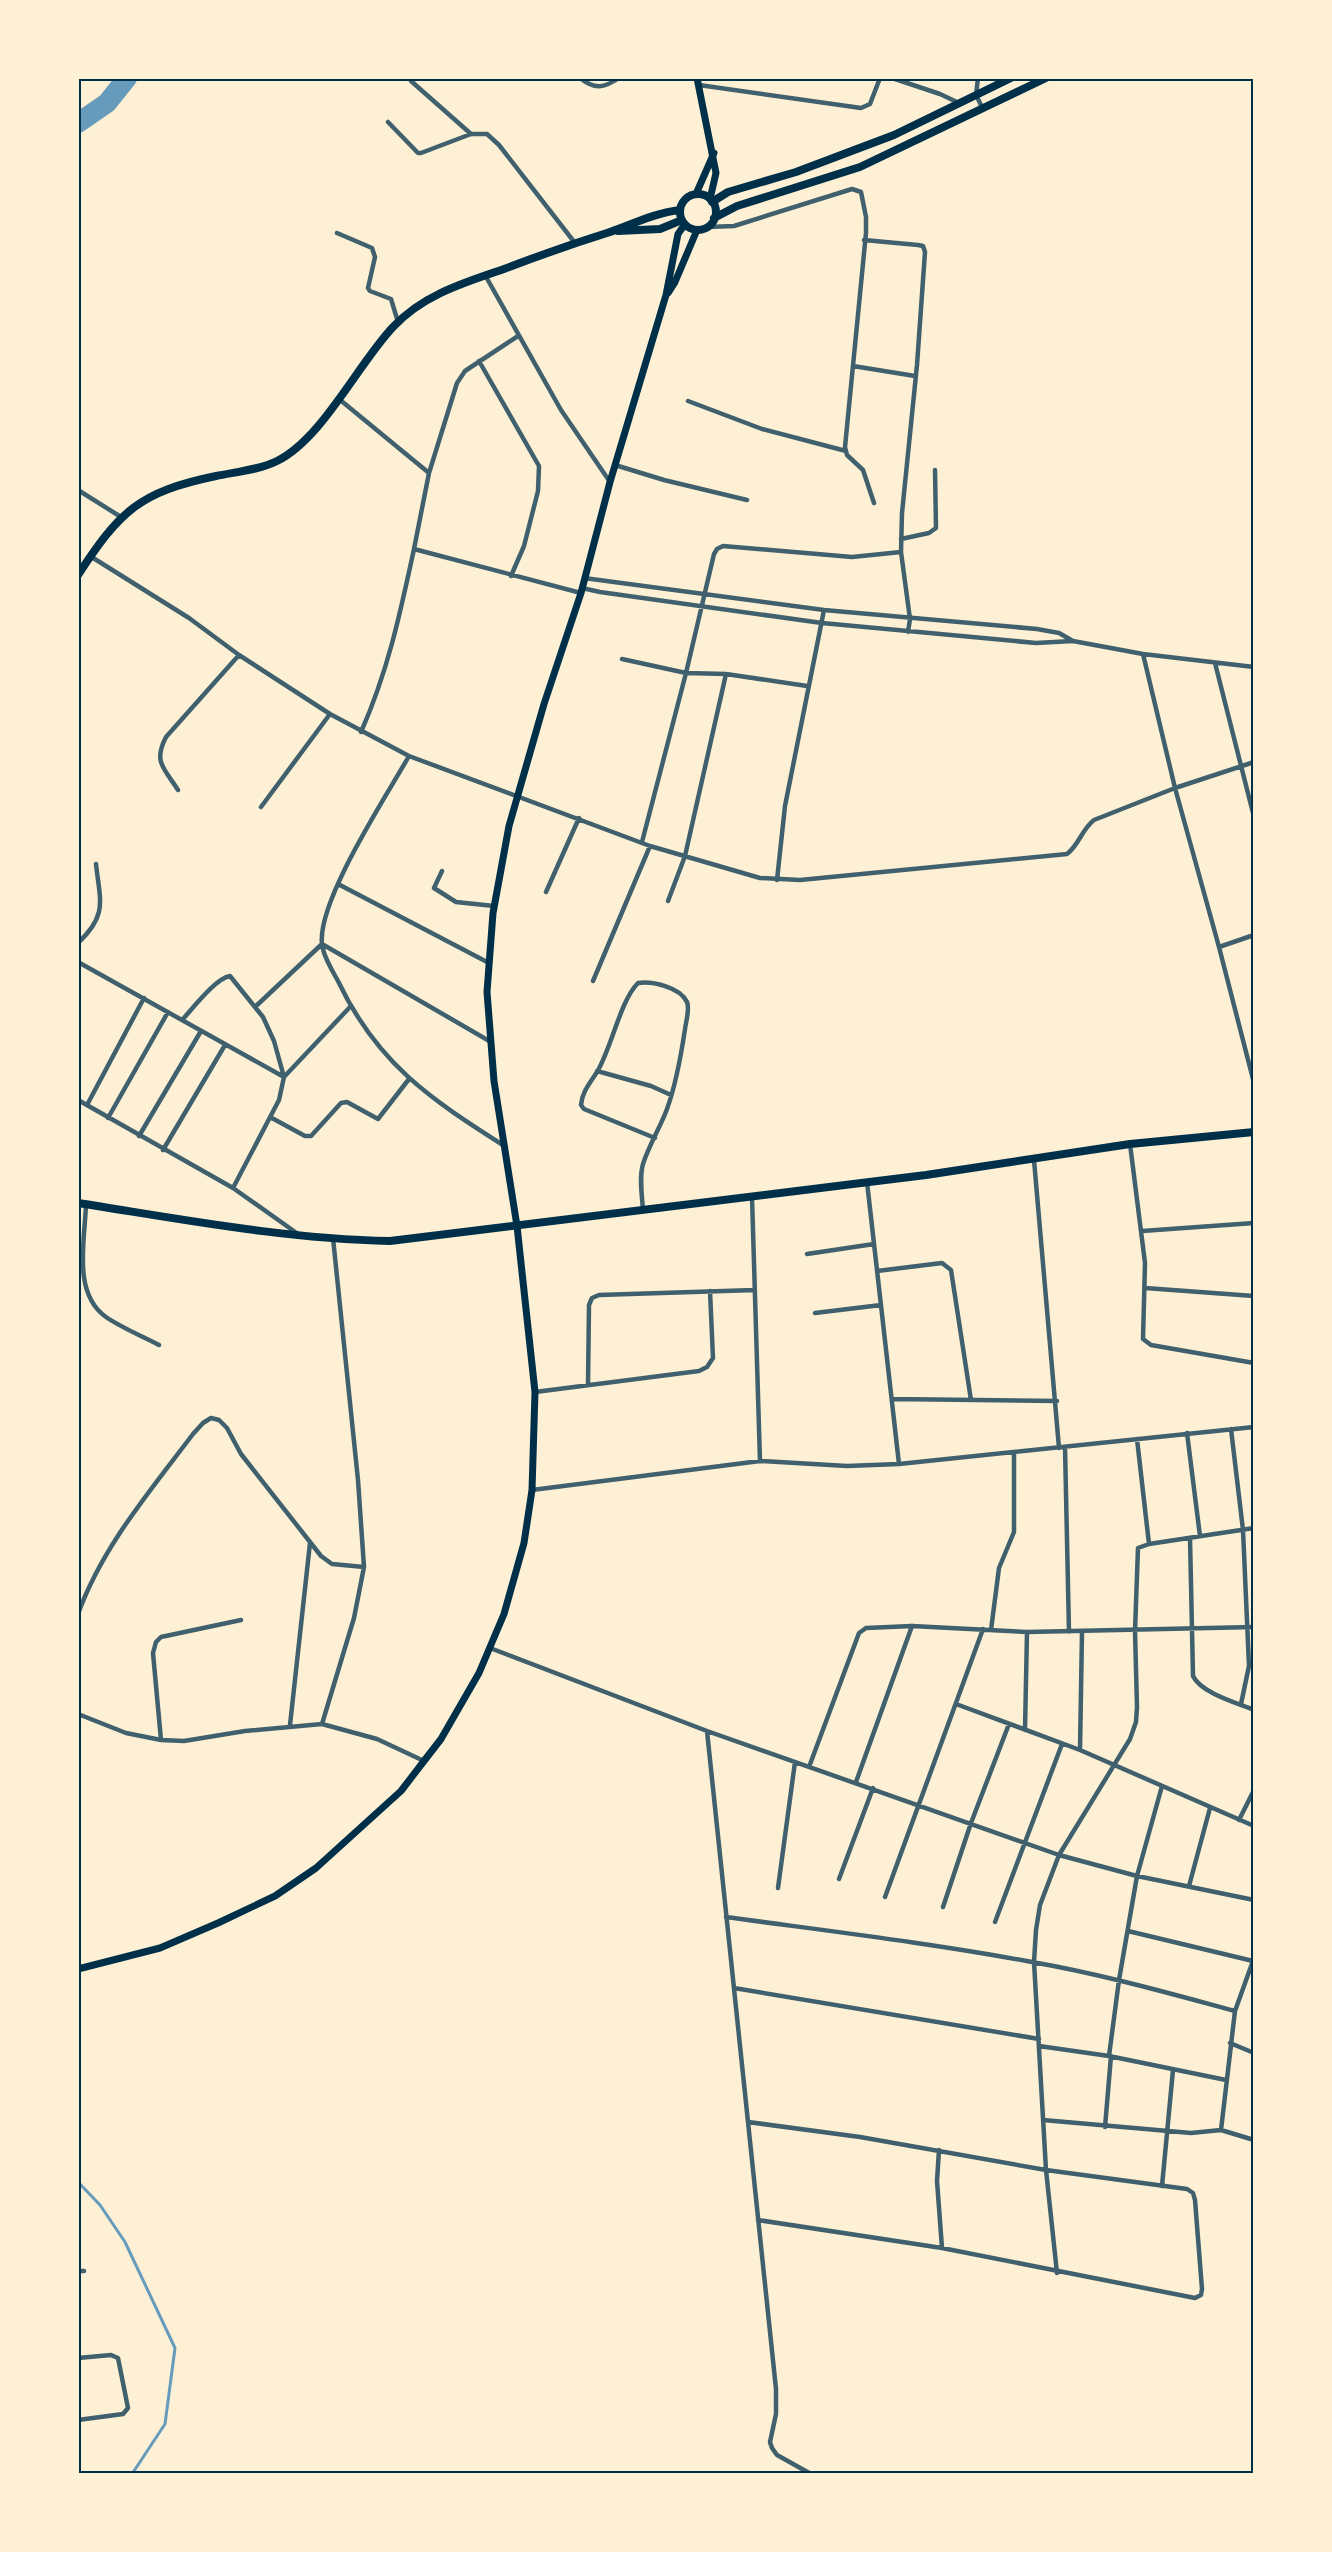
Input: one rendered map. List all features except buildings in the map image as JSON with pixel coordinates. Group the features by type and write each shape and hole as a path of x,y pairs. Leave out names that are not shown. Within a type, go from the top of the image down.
{"main road":[{"path":"711,201 728,192 848,154 894,135 1011,78"},
{"path":"610,232 660,229 683,222 697,230 708,227 714,218 737,206 860,167 1046,78"},
{"path":"698,81 714,153 716,172 711,201 714,218"},
{"path":"78,1969 159,1948 219,1923 275,1896 316,1868 401,1791 441,1739 479,1673 504,1614 524,1543 532,1490 536,1392 517,1226 503,1145 491,1042 487,992 495,906 509,826 543,704 581,590 610,482 666,295 678,234 683,222 680,210 684,201 696,194 714,153"},
{"path":"767,181 772,196"},
{"path":"696,194 711,201"},
{"path":"78,575 121,517 142,501 183,483 278,461 310,433 398,321 425,300 453,286 636,221 680,210"},
{"path":"666,295 675,282 697,230"},
{"path":"82,1204 299,1235 390,1241 867,1182 1034,1160 1130,1144 1254,1132"}],"street":[{"path":"580,78 591,87 604,87 619,78"},
{"path":"698,81 861,108 870,104 880,78"},
{"path":"892,78 960,103"},
{"path":"978,78 976,95 983,109"},
{"path":"411,81 471,134"},
{"path":"388,122 418,153 424,153 471,134 483,132 499,145 575,243"},
{"path":"708,227 734,226 855,189 861,192 866,217 846,451 863,470 874,503"},
{"path":"337,233 372,248 375,257 368,288 370,291 391,299 398,321"},
{"path":"864,240 918,244 924,248 923,284 902,513 901,552 910,619 908,632"},
{"path":"485,275 561,410 610,482"},
{"path":"361,732 379,692 389,657 429,473 457,383 465,371 518,336"},
{"path":"479,361 539,466 538,491 524,546 511,576"},
{"path":"853,366 915,376"},
{"path":"339,399 429,473"},
{"path":"688,401 762,429 846,451"},
{"path":"615,465 664,480 747,500"},
{"path":"901,539 929,533 936,528 935,470"},
{"path":"78,490 121,517"},
{"path":"642,842 703,607 714,554 719,547 852,556 901,552"},
{"path":"414,549 511,576 581,590 822,623 1036,643 1073,641 1143,654 1254,667"},
{"path":"90,556 189,618 239,655 330,714 409,756 650,846 739,872 777,880 800,880 1067,854 1073,849 1087,825 1094,820 1175,788 1254,762"},
{"path":"584,578 824,610 1036,629 1059,633 1073,641"},
{"path":"777,880 785,806 807,686 824,610"},
{"path":"1143,654 1175,788 1254,1083"},
{"path":"178,790 163,767 159,758 159,750 166,737 239,655"},
{"path":"622,658 686,673 726,674 807,686"},
{"path":"1215,663 1254,817"},
{"path":"668,901 685,856 726,674"},
{"path":"261,807 330,714"},
{"path":"409,756 338,884 325,919 322,944 350,1007 368,1035 409,1079 438,1104 503,1145"},
{"path":"546,892 579,818"},
{"path":"593,981 650,846"},
{"path":"78,943 97,922 100,914 96,864"},
{"path":"442,871 434,888 456,902 495,906"},
{"path":"338,884 489,963"},
{"path":"1219,947 1254,935"},
{"path":"255,1007 322,944"},
{"path":"322,944 491,1042"},
{"path":"78,962 284,1077"},
{"path":"183,1019 224,977 230,976 255,1007 274,1041 284,1077 279,1100 233,1188"},
{"path":"643,1210 642,1167 655,1138 671,1095 681,1054 687,1002 680,993 646,982 638,983 633,988 597,1071 584,1093 581,1105 584,1109 655,1138"},
{"path":"87,1106 144,998"},
{"path":"284,1077 350,1007"},
{"path":"108,1118 168,1012"},
{"path":"139,1136 201,1031"},
{"path":"163,1150 225,1045"},
{"path":"597,1071 651,1086 671,1095"},
{"path":"270,1117 305,1136 310,1136 341,1103 347,1102 378,1119 409,1079"},
{"path":"78,1100 233,1188 299,1235"},
{"path":"1130,1144 1142,1231 1145,1288 1142,1335 1145,1341 1151,1345 1254,1363"},
{"path":"1034,1160 1062,1447 1069,1632"},
{"path":"867,1182 899,1464"},
{"path":"752,1196 760,1461"},
{"path":"82,1204 83,1275 86,1291 95,1306 106,1316 159,1345"},
{"path":"1142,1231 1254,1223"},
{"path":"322,1724 354,1618 364,1567 358,1480 333,1238"},
{"path":"807,1254 874,1244"},
{"path":"877,1271 942,1263 951,1270 970,1400"},
{"path":"1145,1288 1254,1296"},
{"path":"588,1384 589,1305 592,1298 599,1295 755,1290"},
{"path":"536,1392 699,1371 707,1367 712,1358 710,1291"},
{"path":"815,1313 881,1305"},
{"path":"892,1400 1057,1401"},
{"path":"78,1614 86,1594 125,1524 193,1434 211,1418 219,1420 227,1428 241,1454 321,1556 332,1564 364,1567"},
{"path":"532,1490 760,1461 847,1466 899,1464 1254,1427"},
{"path":"1231,1429 1243,1530 1249,1666 1241,1704"},
{"path":"1187,1433 1200,1536"},
{"path":"1137,1439 1149,1544"},
{"path":"991,1630 999,1568 1014,1532 1014,1452"},
{"path":"1057,2272 1046,2170 1034,1962 1040,1905 1059,1855 1130,1738 1136,1722 1137,1551 1141,1546 1149,1544 1254,1528"},
{"path":"1190,1538 1193,1676 1197,1684 1254,1710"},
{"path":"290,1725 310,1544"},
{"path":"162,1740 153,1653 156,1642 161,1637 241,1620"},
{"path":"809,1767 859,1634 866,1628 912,1626 1027,1632 1082,1632 1254,1627"},
{"path":"856,1782 912,1626"},
{"path":"885,1897 983,1629"},
{"path":"1025,1730 1027,1632"},
{"path":"1080,1750 1082,1632"},
{"path":"490,1648 707,1731 1059,1855 1137,1876 1254,1900"},
{"path":"956,1704 1080,1750 1254,1826"},
{"path":"78,1714 126,1733 162,1740 184,1741 290,1725 322,1724 377,1739 424,1761"},
{"path":"942,1907 1009,1724"},
{"path":"707,1731 776,2389 776,2414 770,2442 777,2455 811,2474"},
{"path":"995,1922 1062,1743"},
{"path":"778,1888 795,1762"},
{"path":"1105,2127 1119,1980 1137,1876 1162,1786"},
{"path":"839,1879 873,1788"},
{"path":"1239,1820 1254,1790"},
{"path":"1189,1886 1210,1808"},
{"path":"726,1917 923,1943 1034,1962 1119,1980 1235,2011"},
{"path":"1128,1930 1254,1960 1235,2011 1221,2130"},
{"path":"734,1988 1039,2039"},
{"path":"1230,2043 1254,2053"},
{"path":"1039,2046 1110,2056 1226,2080"},
{"path":"1162,2186 1173,2070"},
{"path":"1043,2120 1191,2133 1221,2130 1254,2140"},
{"path":"748,2122 860,2137 1046,2170 1188,2189 1193,2193 1197,2216 1201,2295 1195,2298 942,2248 758,2220"},
{"path":"939,2150 937,2181 942,2248"},
{"path":"78,2358 111,2355 118,2358 128,2408 123,2414 78,2420"}],"waterway":[{"path":"78,123 107,103 127,78"},
{"path":"78,2182 100,2205 125,2242 175,2348 165,2424 132,2474"}]}
